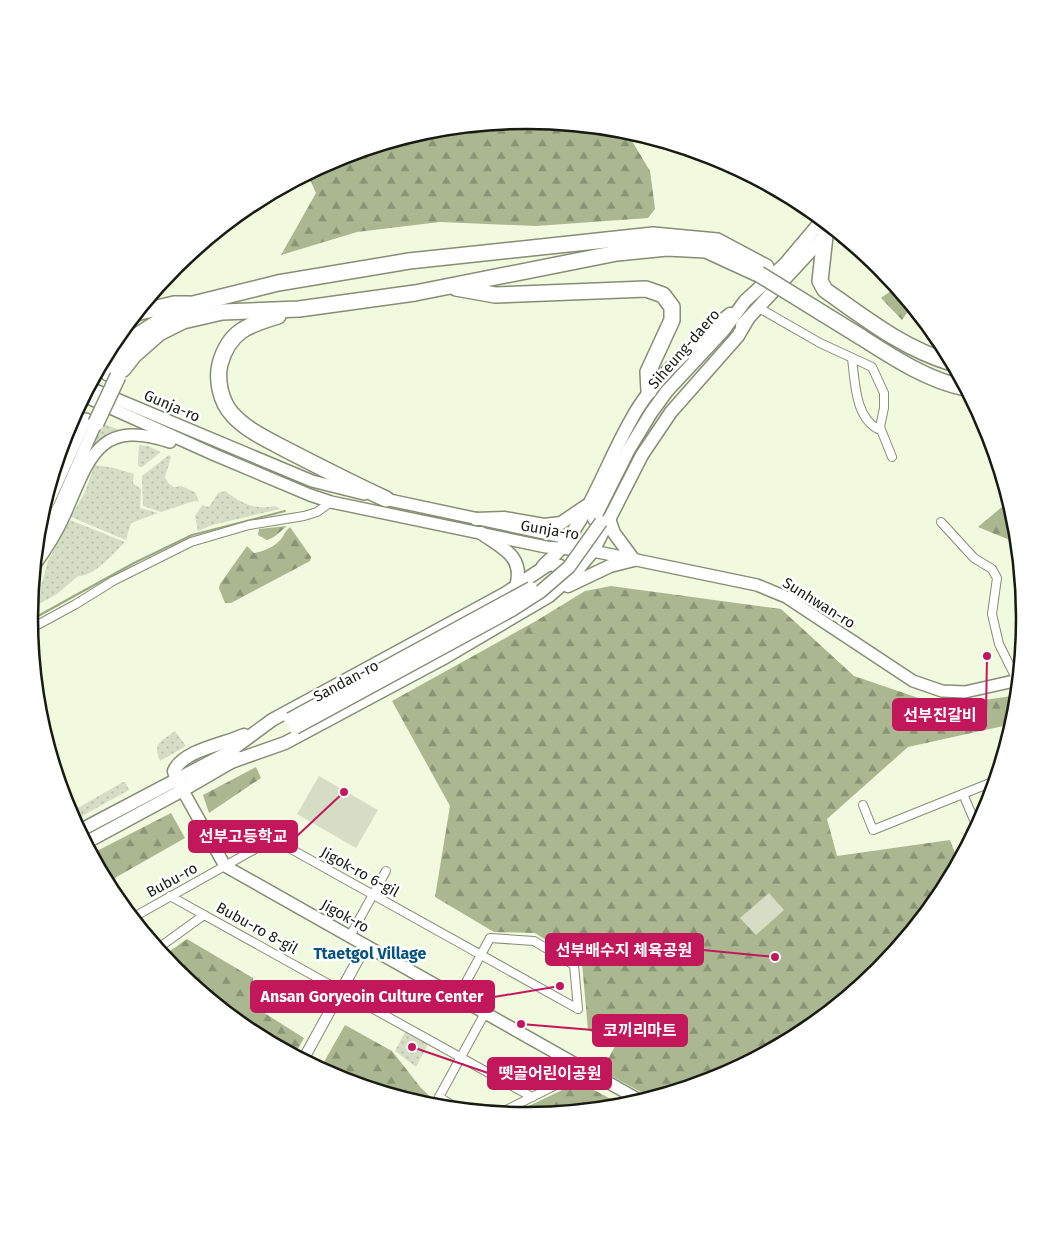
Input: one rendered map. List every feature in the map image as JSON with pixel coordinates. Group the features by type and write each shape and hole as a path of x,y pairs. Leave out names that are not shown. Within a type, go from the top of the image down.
{"highway":[{"path":"829,234 820,280 826,290 910,348 942,361"},
{"path":"91,421 113,375 135,337 163,319 193,304 278,283 409,261 653,235 716,242 864,334 906,356 950,373"},
{"path":"113,375 159,333 183,321 222,312 299,309 415,293 616,253 667,248 706,250 762,271"},
{"path":"447,286 495,295 646,289 663,295 672,307 672,320 648,372 649,391"},
{"path":"147,310 174,304 193,304"},
{"path":"299,309 256,322 239,332 222,355 218,371 218,388 231,414 258,434 335,476 386,499"},
{"path":"864,334 890,356 923,374 957,386"}],"main road":[{"name":"Siheung-daero","path":"726,335 745,302 785,264 818,225"},
{"name":"Siheung-daero","path":"602,520 628,451 667,391 726,335 748,319 828,233"},
{"path":"225,866 180,785 174,771 176,765 190,756 241,736 390,657 516,587 565,554 630,420 649,391 709,332 745,302"},
{"path":"547,597 574,574 593,551 602,520 623,494 642,455 671,412 738,336 748,319"},
{"name":"Gunja-ro","path":"94,390 312,481 538,532 565,554"},
{"name":"Gunja-ro","path":"90,399 215,455 331,502 535,544 565,554 593,551"},
{"path":"53,496 91,421"},
{"path":"46,532 60,505 91,421"},
{"path":"42,552 64,516 90,460 97,450 106,443 132,434 156,438 215,455"},
{"path":"589,505 587,514 589,520 594,524 601,525 606,523 602,520"},
{"path":"476,518 504,518 544,525 561,523 589,505"},
{"path":"228,758 284,743 442,659 547,597 610,566 634,560 602,520"},
{"name":"Sandan-ro","path":"91,839 180,785 517,597 535,585 602,520"},
{"path":"535,544 540,543 542,539 542,535 538,532"},
{"path":"481,533 504,548 516,562 519,571 516,587"},
{"name":"Sunhwan-ro","path":"593,551 757,585 786,597 913,681 942,692 965,692 1011,682"},
{"path":"542,568 549,564 560,566 565,576 559,587"},
{"path":"228,758 272,720"},
{"name":"Sandan-ro","path":"86,829 180,785"},
{"name":"Jigok-ro","path":"225,866 631,1096"}],"street":[{"path":"759,308 872,367 878,376 884,393 884,408 880,426 892,457"},
{"path":"852,358 855,388 860,406 870,424 878,429"},
{"path":"38,625 113,581 191,542 249,525 304,516 318,512 331,502"},
{"path":"941,522 974,558 992,569 997,578 992,614 1000,644 1012,669"},
{"path":"863,805 873,830 986,785"},
{"path":"964,794 973,816"},
{"name":"Jigok-ro 6-gil","path":"225,866 273,839 578,1010 574,964 534,941 490,938 481,955"},
{"name":"Bubu-ro","path":"138,915 225,866"},
{"path":"350,936 386,871"},
{"name":"Bubu-ro 8-gil","path":"170,896 532,1098"},
{"path":"163,945 204,915"},
{"path":"306,1055 366,945"},
{"path":"458,997 481,955"},
{"path":"444,1100 439,1097 485,1012"},
{"path":"514,1107 586,1070"}],"green space":[{"path":"526,129 558,130 590,133 632,141 650,171 655,209 648,218 536,226 440,222 357,232 281,255 316,193 310,179 369,155 400,146 431,138 463,133"},
{"path":"890,292 908,312 902,320 881,298"},
{"path":"104,424 122,431 104,440 86,455 101,425"},
{"path":"139,445 148,446 161,452 142,467 139,467"},
{"path":"169,455 171,457 165,477 169,484 174,487 181,486 195,492 199,502 194,501 161,512 143,506 142,476"},
{"path":"95,465 134,474 133,483 141,489 140,508 158,513 131,523 126,540 71,517 84,494"},
{"path":"225,491 236,499 254,506 274,506 280,509 212,525 198,531 195,516 202,505 209,507 218,493"},
{"path":"1002,507 1009,540 978,527"},
{"path":"70,520 125,542 97,569 91,573 78,576 57,594 38,604 39,586 42,583 48,561"},
{"path":"287,526 274,537 267,540 258,535 259,529"},
{"path":"290,527 311,557 310,561 231,603 225,603 219,588 220,584 247,546 254,553 266,550 279,541"},
{"path":"44,561 39,582 41,565"},
{"path":"611,586 781,609 854,676 942,706 1009,696 1003,726 908,747 827,819 837,856 950,840 955,853 933,890 914,916 872,964 849,986 798,1025 743,1057 684,1081 642,1093 602,1071 615,1046 588,1030 582,963 535,933 494,932 435,897 450,806 392,701 536,621 585,591"},
{"path":"175,731 186,746 160,761 157,750 159,743"},
{"path":"256,767 261,778 209,813 203,795"},
{"path":"319,776 378,810 356,848 297,814"},
{"path":"123,782 125,782 129,790 80,817 77,809"},
{"path":"171,813 185,838 113,879 97,851"},
{"path":"769,893 784,910 756,935 740,918"},
{"path":"187,939 253,978 255,1007 304,1038 297,1050 255,1025 229,1006 204,986 169,951"},
{"path":"345,1025 392,1051 421,1088 432,1098 369,1081 323,1063"},
{"path":"405,1032 428,1044 416,1067 395,1051"},
{"path":"579,1082 612,1100 558,1106 527,1107"}],"waterway":[{"path":"38,616 134,563 192,535 285,511"}],"place":[{"name":"선부진갈비","path":"987,656"},
{"name":"선부고등학교","path":"344,792"},
{"name":"선부배수지 체육공원","path":"775,957"},
{"name":"Ansan Goryeoin Culture Center","path":"560,986"},
{"name":"코끼리마트","path":"521,1024"},
{"name":"뗏골어린이공원","path":"412,1047"}],"district":[{"name":"Ttaetgol Village","path":"370,953"}]}
